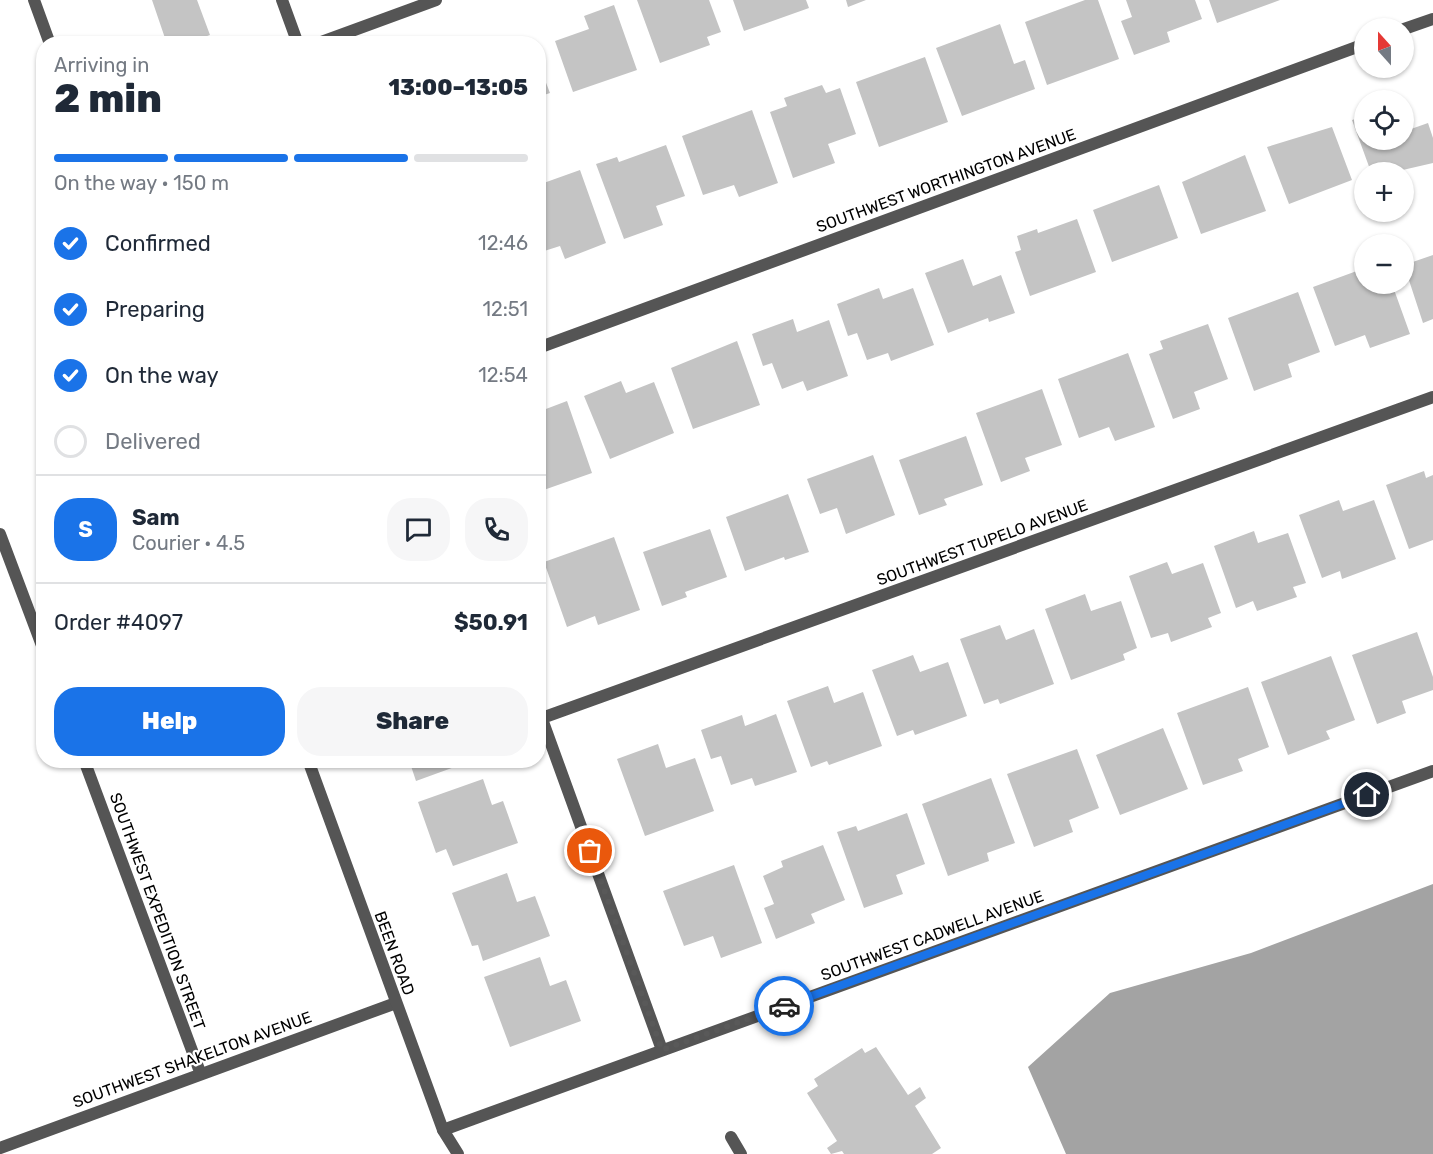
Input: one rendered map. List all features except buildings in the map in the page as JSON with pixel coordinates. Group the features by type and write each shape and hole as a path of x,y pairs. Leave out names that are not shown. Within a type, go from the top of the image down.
{"street":[{"path":"34,0 47,36"},
{"path":"282,0 295,36"},
{"path":"338,36 436,0"},
{"path":"1414,26 1433,19"},
{"name":"SOUTHWEST WORTHINGTON AVENUE","path":"546,345 1354,48"},
{"name":"SOUTHWEST TUPELO AVENUE","path":"546,711 1433,397"},
{"path":"0,534 36,630"},
{"path":"546,730 662,1050"},
{"name":"SOUTHWEST EXPEDITION STREET","path":"87,768 200,1072"},
{"name":"BEEN ROAD","path":"311,768 443,1130 458,1154"},
{"name":"SOUTHWEST CADWELL AVENUE","path":"443,1130 1433,771"},
{"name":"SOUTHWEST SHAKELTON AVENUE","path":"0,1148 200,1072 396,1003"},
{"path":"731,1137 741,1154"}],"shaded area":[{"path":"1433,884 1433,1154 1066,1154 1028,1067 1110,993 1251,953"}],"way so far":[{"path":"590,851 662,1050 784,1006"}],"route":[{"path":"784,1006 1367,795"}]}
